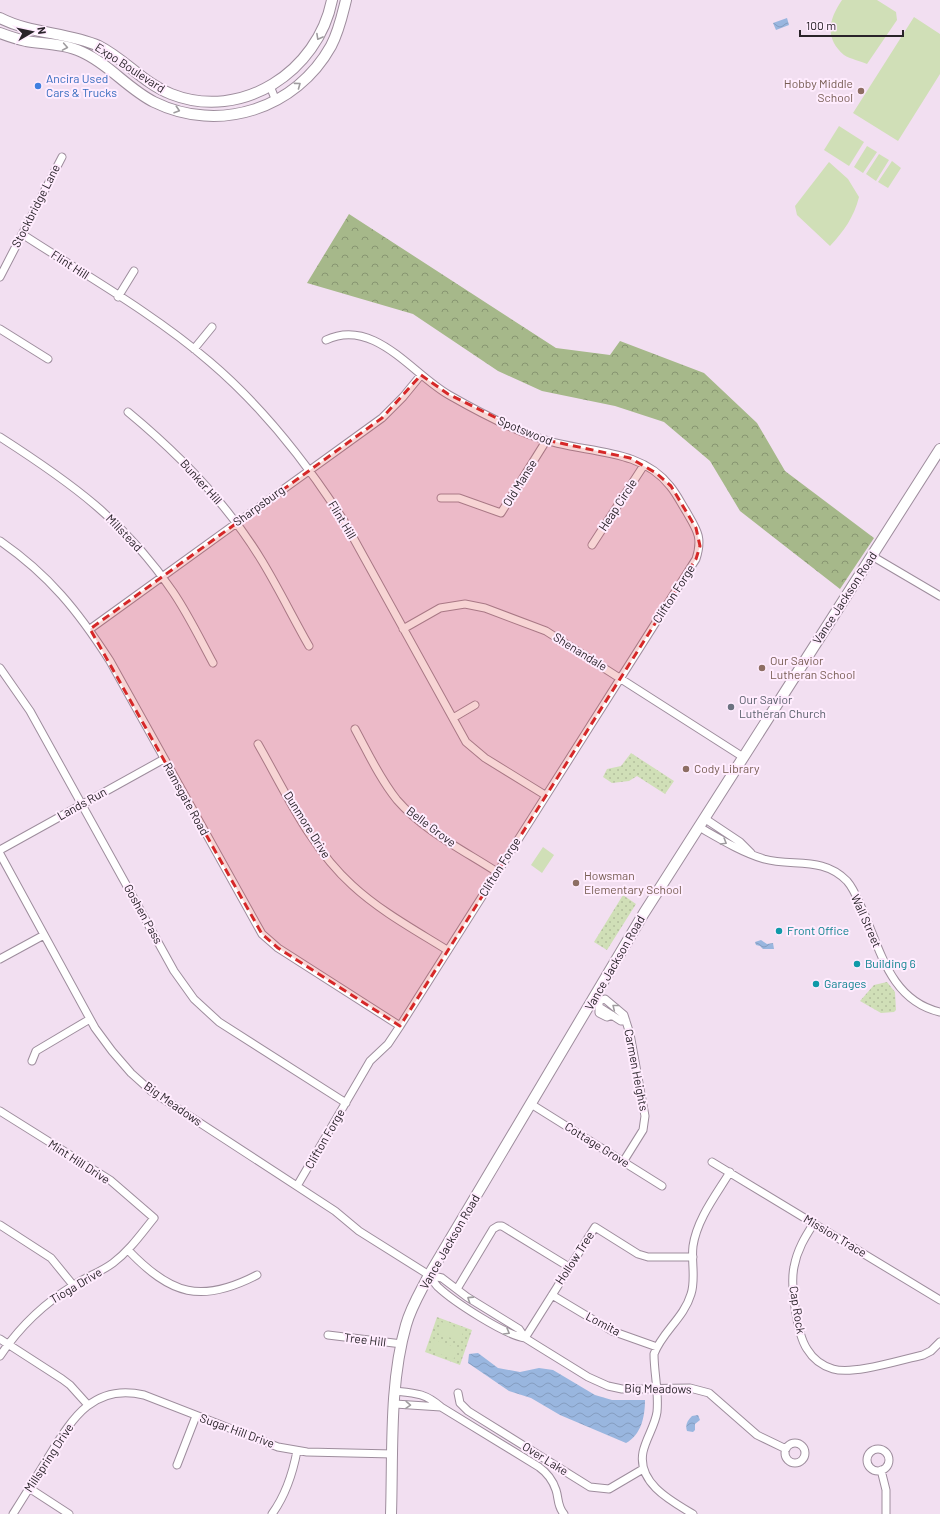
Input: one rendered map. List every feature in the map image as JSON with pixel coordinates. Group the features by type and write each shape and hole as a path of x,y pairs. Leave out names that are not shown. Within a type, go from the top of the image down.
{"main road":[{"name":"Expo Boulevard","path":"0,18 18,26 76,38 100,47 121,60 150,84 168,93 186,98 211,102 224,101 250,95 270,86 294,69 312,49 325,26 332,0"},
{"name":"Expo Boulevard","path":"0,33 24,41 65,46 84,52 109,68 146,98 163,106 191,115 218,117 250,112 276,101 301,84 314,71 336,35 346,0"},
{"name":"Vance Jackson Road","path":"391,1514 394,1404 402,1344 411,1311 429,1275 531,1104 598,1002 644,913 940,449"}],"street":[{"path":"270,86 276,101"},
{"name":"Stockbridge Lane","path":"0,277 62,157"},
{"name":"Flint Hill","path":"22,234 145,313 194,349 256,405 309,470 344,521 466,742 476,751 545,796"},
{"path":"118,297 134,271"},
{"path":"194,349 212,327"},
{"path":"0,329 48,359"},
{"name":"Spotswood","path":"326,340 341,335 371,339 389,348 421,375 448,394 481,412 546,441 621,455 644,465 656,472 671,486 696,528 700,546"},
{"name":"Sharpsburg","path":"90,629 382,418 394,408 421,375"},
{"name":"Bunker Hill","path":"128,412 160,438 200,478 236,523 262,560 309,646"},
{"name":"Millstead","path":"0,437 51,470 82,493 135,543 162,577 181,605 213,663"},
{"name":"Old Manse","path":"441,498 459,498 501,513 546,441"},
{"name":"Heap Circle","path":"592,545 644,465"},
{"name":"Ramsgate Road","path":"0,541 45,576 72,605 90,629 110,661 262,934 278,948 400,1026"},
{"name":"Clifton Forge","path":"298,1186 370,1062 388,1044 400,1026 696,559 700,546"},
{"path":"872,556 940,596"},
{"name":"Shenandale","path":"403,629 446,606 465,604 478,606 546,631 621,677 743,757"},
{"name":"Goshen Pass","path":"0,668 30,710 174,971 194,999 206,1011 229,1029 346,1103"},
{"path":"453,718 475,705"},
{"name":"Belle Grove","path":"355,729 387,787 408,812 434,832 497,872"},
{"name":"Dunmore Drive","path":"258,744 303,824 333,866 371,902 447,950"},
{"name":"Lands Run","path":"0,850 164,759"},
{"name":"Wall Street","path":"702,822 742,852 751,853 774,861 819,865 839,873 848,883 858,899 888,971 896,984 906,995 918,1004 940,1012"},
{"name":"Big Meadows","path":"0,854 90,1018 112,1051 131,1073 151,1091 298,1186 335,1211 359,1231 429,1275 442,1278 467,1297 519,1329 525,1338 601,1384 622,1388 690,1388 709,1393 757,1435 786,1449"},
{"path":"0,959 44,935"},
{"name":"Carmen Heights","path":"623,1162 643,1130 645,1116 630,1034 626,1021 624,1015 613,1004 605,999 598,1002 599,1013 607,1017 612,1015 621,1021 626,1021"},
{"path":"32,1060 36,1051 90,1018"},
{"name":"Cottage Grove","path":"531,1104 662,1186"},
{"name":"Mint Hill Drive","path":"0,1111 110,1180 154,1218"},
{"name":"Mission Trace","path":"712,1162 940,1300"},
{"path":"693,1514 674,1503 651,1483 643,1470 643,1453 656,1414 657,1389 654,1354 657,1347 678,1320 691,1295 693,1282 693,1257 698,1228 730,1172"},
{"name":"Tioga Drive","path":"0,1356 8,1344 31,1317 74,1285 103,1270 128,1250 154,1218"},
{"name":"Cap Rock","path":"814,1223 798,1252 792,1284 802,1340 813,1356 824,1365 834,1369 854,1370 923,1355 931,1351 940,1342"},
{"path":"0,1225 51,1258 74,1285"},
{"path":"457,1289 493,1229 498,1226 502,1226 569,1267"},
{"name":"Hollow Tree","path":"525,1338 595,1227 638,1254 648,1257 693,1257"},
{"path":"128,1250 146,1269 161,1280 196,1292 225,1290 257,1275"},
{"name":"Big Meadows","path":"429,1275 438,1287 462,1305 515,1337 525,1338"},
{"name":"Lomita","path":"552,1295 612,1331 657,1347"},
{"name":"Tree Hill","path":"328,1335 402,1344"},
{"path":"0,1339 70,1385 88,1404"},
{"path":"395,1391 423,1394 441,1407 543,1470 556,1489 560,1509 564,1514"},
{"name":"Sugar Hill Drive","path":"88,1404 109,1395 130,1393 144,1395 262,1442 297,1451 393,1454"},
{"name":"Over Lake","path":"458,1393 460,1402 468,1411 590,1487 609,1489 643,1470"},
{"path":"422,1406 423,1394"},
{"name":"Millspring Drive","path":"13,1514 70,1424 88,1404"},
{"path":"394,1404 441,1407"},
{"path":"177,1465 196,1416"},
{"path":"272,1514 281,1500 294,1467 297,1451"},
{"path":"881,1470 886,1490 886,1514"},
{"path":"29,1488 69,1514"}],"highlighted area":[{"path":"421,375 448,394 537,438 630,458 656,473 671,486 696,528 700,546 696,559 400,1026 278,948 262,934 90,629 382,418"}],"green space":[{"path":"842,0 877,0 896,12 897,20 867,64 844,55 833,42 831,35 832,21 834,14"},
{"path":"914,17 940,34 940,74 898,141 853,113"},
{"path":"839,126 864,142 849,166 824,150"},
{"path":"867,146 877,152 863,173 854,167"},
{"path":"879,154 889,160 876,181 866,174"},
{"path":"892,161 901,168 888,188 878,182"},
{"path":"829,162 848,179 859,197 848,223 830,246 797,215 795,206"},
{"path":"349,214 556,348 610,355 620,341 704,373 757,423 785,471 874,538 840,589 740,511 710,461 664,422 615,406 542,391 498,371 413,314 307,283"},
{"path":"631,753 674,781 665,794 637,776 629,781 612,783 603,777 607,769 621,766"},
{"path":"543,847 554,855 542,873 531,865"},
{"path":"623,895 636,904 607,950 594,942"},
{"path":"887,982 895,992 896,1010 894,1012 881,1013 860,1001 874,985"},
{"path":"437,1317 472,1330 460,1365 425,1352"},
{"path":"441,1322 464,1330 460,1341 437,1333"},
{"path":"435,1340 458,1348 454,1359 431,1351"}],"water":[{"path":"787,18 789,25 776,30 773,23"},
{"path":"761,940 767,944 773,943 774,949 763,949 756,945 755,942"},
{"path":"478,1353 498,1368 520,1372 539,1368 553,1370 595,1395 612,1400 645,1400 643,1419 639,1430 631,1440 626,1443 560,1415 531,1398 509,1391 468,1363 469,1354"},
{"path":"698,1415 700,1420 695,1424 695,1430 693,1432 687,1431 686,1425 689,1420 692,1416"}],"place":[{"name":"Ancira Used Cars & Trucks","path":"38,86"},
{"name":"Hobby Middle School","path":"861,91"},
{"name":"Our Savior Lutheran School","path":"762,668"},
{"name":"Our Savior Lutheran Church","path":"731,707"},
{"name":"Cody Library","path":"686,769"},
{"name":"Howsman Elementary School","path":"576,883"},
{"name":"Front Office","path":"779,931"},
{"name":"Building 6","path":"857,964"},
{"name":"Garages","path":"816,984"}]}
